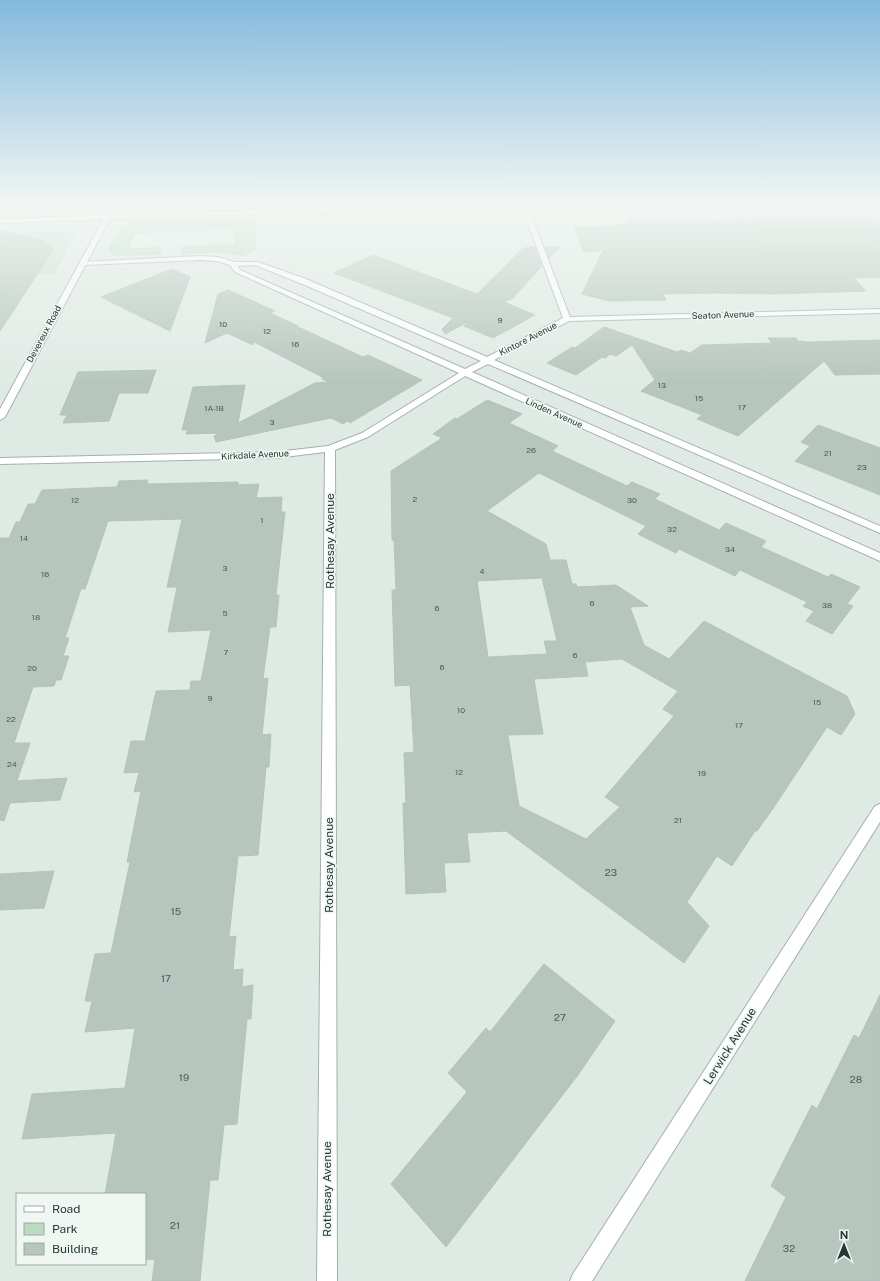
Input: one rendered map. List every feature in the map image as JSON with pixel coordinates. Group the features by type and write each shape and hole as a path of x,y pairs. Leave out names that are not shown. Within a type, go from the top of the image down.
{"street":[{"name":"Devereux Road","path":"0,417 82,265"},
{"name":"Linden Avenue","path":"233,265 237,271 292,286 487,360 880,530"},
{"name":"Linden Avenue","path":"259,265 292,286 464,373 880,557"},
{"name":"Kintore Avenue","path":"487,360 567,319 547,265"},
{"name":"Seaton Avenue","path":"567,319 880,311"},
{"name":"Kirkdale Avenue","path":"0,461 276,455 330,449 365,435 487,360"},
{"name":"Rothesay Avenue","path":"327,1281 330,449"},
{"name":"Lerwick Avenue","path":"580,1281 880,810"}],"shaded area":[{"path":"0,265 59,265 54,274 0,275"}],"building":[{"path":"0,265 44,265 0,331"},
{"path":"352,265 399,265 477,294 506,265 542,265 513,298 504,302 535,315 493,338 464,326 468,323 445,334 442,329 453,318 334,273"},
{"path":"596,265 880,265 880,277 854,278 866,291 775,294 663,294 666,300 609,301 582,294"},
{"path":"172,269 190,277 170,331 101,297"},
{"path":"228,290 275,311 270,313 298,326 296,326 363,357 368,355 422,380 350,423 348,421 343,424 331,418 216,442 214,436 220,433 186,434 188,430 182,430 193,387 245,385 238,423 315,383 329,382 254,342 253,345 227,333 205,343 218,294"},
{"path":"604,327 677,352 681,350 690,353 702,345 772,343 768,338 796,338 798,341 808,342 880,340 880,374 835,375 824,361 738,436 697,419 702,415 641,391 655,380 632,345 616,356 610,354 605,358 602,357 576,375 547,363 572,347 575,348"},
{"path":"156,370 148,393 119,393 109,421 63,423 67,415 60,415 78,372"},
{"path":"487,400 522,414 509,423 558,446 552,451 627,486 632,482 660,494 655,499 719,530 726,523 766,541 761,547 828,577 831,574 860,587 847,604 853,606 832,634 806,621 814,611 803,606 807,602 740,570 735,576 679,549 676,553 638,534 646,526 539,473 487,511 546,544 550,560 566,560 572,584 576,584 577,587 616,585 648,606 630,607 644,645 669,659 704,621 847,696 855,714 841,735 827,727 772,810 757,831 755,831 732,866 717,856 687,902 709,926 684,963 506,831 467,833 470,862 444,863 446,892 406,894 403,803 406,803 404,753 414,752 410,685 395,686 392,590 396,590 394,540 392,540 391,471 442,438 433,434 455,418 457,419","holes":["542,578 557,641 544,641 547,654 488,657 477,581","622,659 678,691 663,709 674,716 605,797 620,807 586,839 519,806 508,735 543,734 534,679 588,676 585,662"]},
{"path":"818,425 880,448 880,495 795,461 810,446 801,442"},
{"path":"148,480 147,484 238,482 238,485 259,484 256,498 282,497 281,512 285,512 276,595 279,595 276,627 270,627 263,679 268,678 262,735 271,734 269,767 266,767 258,855 238,856 229,937 236,936 233,970 243,969 242,987 253,985 251,1019 247,1019 237,1124 224,1125 218,1180 210,1180 200,1281 152,1281 155,1259 146,1260 146,1193 105,1193 116,1133 22,1139 32,1094 125,1088 135,1028 85,1032 92,1001 85,1001 95,954 111,953 130,862 127,862 141,791 134,792 139,772 124,773 131,741 145,741 156,691 190,690 191,681 201,681 211,630 168,632 177,587 167,587 182,519 108,521 85,589 81,589 65,638 69,638 63,656 69,656 61,680 56,680 54,686 33,687 14,743 30,743 17,781 67,778 60,800 10,803 4,821 0,820 0,538 9,538 16,522 20,522 28,504 35,504 42,490 117,487 119,481"},
{"path":"54,871 44,908 0,910 0,874"},
{"path":"544,964 615,1021 578,1075 446,1247 391,1184 467,1092 448,1073 486,1028 490,1032"},
{"path":"880,995 880,1281 745,1281 786,1197 771,1186 812,1105 817,1109 854,1035 859,1038"}]}
